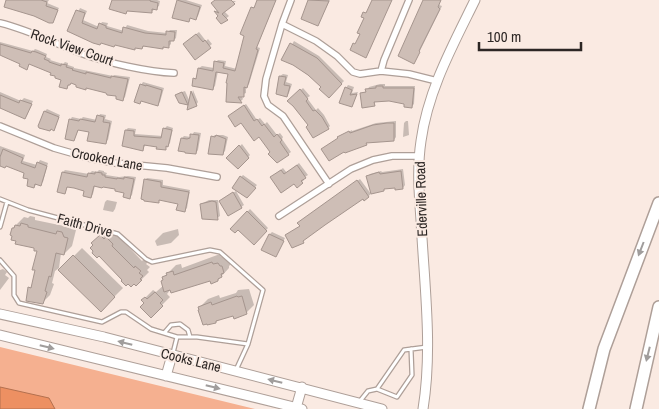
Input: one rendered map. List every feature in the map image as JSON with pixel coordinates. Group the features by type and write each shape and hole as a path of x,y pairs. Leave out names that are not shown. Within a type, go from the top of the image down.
{"highway":[{"path":"589,409 604,349 659,203"},
{"path":"636,409 659,307"}],"main road":[{"name":"Ederville Road","path":"423,409 428,369 428,347 419,190 421,139 437,81 448,54 475,0"},
{"name":"Cooks Lane","path":"0,314 302,387 382,409"},
{"name":"Cooks Lane","path":"0,335 299,408"},
{"path":"166,376 172,355"},
{"path":"299,408 302,387"}],"street":[{"path":"292,0 282,24 266,79 264,96 268,105 283,116 329,184"},
{"path":"381,71 409,0"},
{"name":"Rock View Court","path":"0,23 17,27 86,55 148,70 174,73"},
{"path":"282,24 316,41 336,56 352,72 360,74 381,71 409,74 437,81"},
{"name":"Crooked Lane","path":"0,126 54,148 89,158 115,163 167,168 217,177"},
{"path":"279,216 351,169 373,160 392,156 419,156"}],"lane":[{"path":"0,199 7,202 0,227"},
{"name":"Faith Drive","path":"7,202 28,210 118,234 152,262 210,250 220,252 263,290 248,344 236,371"},
{"path":"0,260 14,276 14,295 19,302 102,322 121,312 126,312 151,329 177,337 248,344"},
{"path":"164,332 171,325 180,324 188,330 190,337"},
{"path":"172,355 177,337"},
{"path":"378,390 404,350 428,347"},
{"path":"359,403 368,391 378,390 397,397 412,375 412,349"},
{"path":"391,370 396,373"},
{"path":"386,377 391,380"}],"shaded area":[{"path":"0,347 255,409 0,409"},
{"path":"0,387 49,398 55,409 0,409"}],"building":[{"path":"6,0 41,0 47,2 46,6 58,10 53,23 49,23 34,16 4,7"},
{"path":"112,0 150,0 158,3 157,10 152,9 152,13 127,11 126,14 109,9"},
{"path":"177,0 200,7 196,20 190,18 189,22 172,18"},
{"path":"215,0 231,0 235,4 222,14 228,20 221,24 216,18 218,16 214,11 219,13 211,3"},
{"path":"257,0 276,0 256,49 258,50 247,88 244,87 244,97 238,97 242,103 226,102 228,74 216,72 213,90 192,86 193,78 196,79 198,68 213,71 214,61 224,63 223,68 235,71 244,36 240,34 251,7 254,8"},
{"path":"308,0 329,1 318,26 301,19"},
{"path":"372,0 392,0 366,58 350,50 360,34 357,33 364,18 361,17 363,12 366,13"},
{"path":"423,0 441,0 438,7 440,9 414,64 398,56"},
{"path":"76,10 85,13 82,23 97,29 99,23 106,26 106,28 122,33 123,27 145,33 166,35 166,31 175,32 174,41 169,41 169,48 143,46 142,49 135,48 135,50 115,45 114,47 93,43 67,31"},
{"path":"196,34 203,42 205,40 211,48 195,60 183,44"},
{"path":"290,43 317,58 342,84 329,98 319,89 321,87 308,75 281,60"},
{"path":"0,44 31,53 32,51 36,52 46,56 44,59 49,62 61,66 61,64 67,65 66,67 72,70 86,74 86,72 111,78 111,76 128,79 123,101 116,99 116,96 86,88 86,90 76,87 76,85 71,83 67,89 59,87 61,80 50,75 51,73 29,64 27,70 19,66 20,64 0,55"},
{"path":"279,76 286,77 284,85 290,86 287,97 276,94"},
{"path":"140,84 162,90 158,106 141,101 140,104 134,102"},
{"path":"376,86 383,86 383,88 414,88 412,108 389,101 374,102 375,106 362,108 360,93 366,92 365,89 376,88"},
{"path":"345,87 352,90 350,95 357,94 352,107 339,103"},
{"path":"300,89 308,99 306,101 313,111 315,110 322,117 329,129 313,138 306,127 308,125 287,101"},
{"path":"191,91 197,106 187,110"},
{"path":"182,92 188,105 179,103 175,95"},
{"path":"0,95 19,103 20,100 32,104 25,119 0,108"},
{"path":"244,105 254,121 257,119 262,126 264,124 274,137 277,134 289,155 277,163 268,154 270,152 259,137 254,141 241,123 235,127 228,116"},
{"path":"44,111 59,117 54,131 39,128 38,126"},
{"path":"97,115 104,117 103,122 110,123 106,144 87,141 89,132 78,130 74,141 65,139 69,119 95,122"},
{"path":"394,123 394,141 366,143 367,145 344,152 329,161 321,149 349,131 350,133 373,125"},
{"path":"163,128 172,130 166,150 144,145 143,151 122,146 125,130 134,131 134,136 161,138"},
{"path":"190,134 199,135 196,154 178,151 181,138 190,138"},
{"path":"216,135 226,139 223,155 208,154 211,136 215,137"},
{"path":"239,145 249,158 238,169 226,158"},
{"path":"3,149 23,158 21,163 35,168 37,162 47,166 41,186 35,184 34,188 27,186 28,179 23,178 24,173 6,166 5,168 0,166 0,157"},
{"path":"297,165 306,178 301,181 303,183 297,188 294,184 281,193 270,177 281,170 284,174"},
{"path":"401,171 403,189 384,189 384,191 371,194 366,176 379,172 380,174"},
{"path":"62,172 87,177 88,173 95,174 95,172 102,173 105,177 134,179 130,199 123,197 124,193 115,191 115,189 94,186 91,198 83,196 84,191 74,188 67,187 65,194 57,192"},
{"path":"240,176 256,188 247,198 232,188"},
{"path":"144,179 161,182 161,187 189,192 185,212 176,210 178,204 159,200 159,203 144,201 141,199"},
{"path":"357,180 369,197 364,201 363,199 325,225 303,241 304,243 292,248 285,235 300,226 297,223"},
{"path":"233,192 242,208 228,216 219,201"},
{"path":"216,202 218,220 202,219 200,204"},
{"path":"247,211 267,231 254,245 238,230 235,233 230,229"},
{"path":"21,223 28,225 28,227 56,234 57,231 62,232 64,237 68,238 64,255 56,253 43,304 26,301 28,287 31,288 35,270 32,270 37,251 34,251 34,248 15,244 16,241 11,240 12,228 15,225 20,226"},
{"path":"269,234 284,241 276,257 261,250"},
{"path":"100,235 104,239 106,237 113,244 112,246 134,268 135,266 141,271 139,273 143,276 140,279 142,280 136,286 134,284 131,287 128,284 126,286 99,256 97,258 92,253 93,251 90,248 93,245 91,243"},
{"path":"73,255 115,297 101,312 58,270"},
{"path":"212,262 222,266 224,273 221,274 222,277 218,281 211,284 210,281 171,293 170,290 164,292 161,281 163,280 162,277 167,275 166,273 173,271 174,275"},
{"path":"155,292 163,300 160,303 163,306 151,318 140,307 144,303 141,300 145,297 147,299"},
{"path":"242,296 247,314 234,319 233,316 216,321 216,323 203,325 198,307 211,302 212,305"}]}
